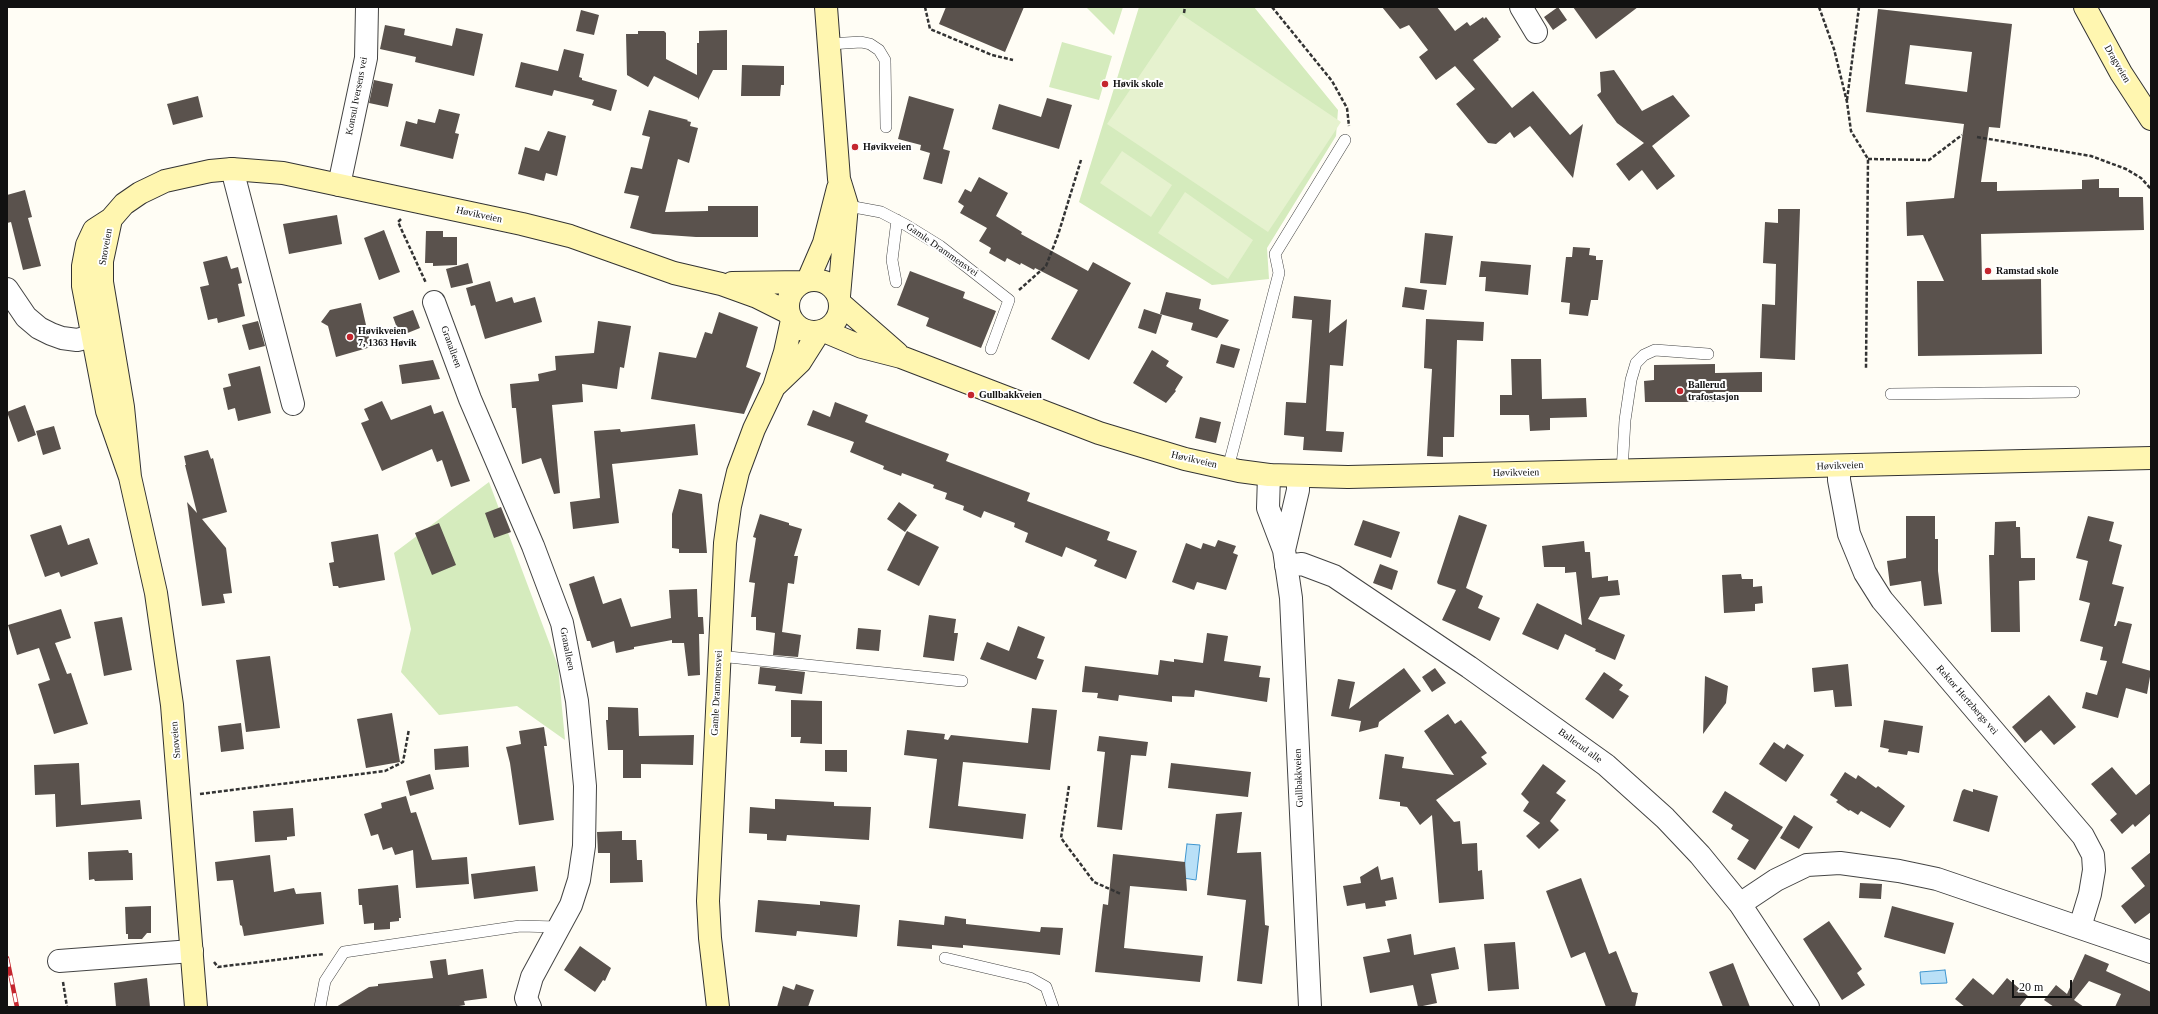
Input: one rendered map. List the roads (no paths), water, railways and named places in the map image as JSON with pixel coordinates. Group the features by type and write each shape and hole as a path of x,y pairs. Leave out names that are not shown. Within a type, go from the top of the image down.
{"main road":[{"path":"826,7 841,205 840,300 837,320 822,331 809,332 799,328 790,317 790,295 795,288 806,281 818,280 826,282 834,288 840,300"},
{"name":"Dragveien","path":"2085,7 2121,73 2151,119"},
{"name":"Høvikveien","path":"111,219 124,204 134,197 165,182 210,171 232,169 283,173 522,224 604,247 674,273 721,284 757,297 790,317"},
{"path":"806,281 841,205"},
{"name":"Snoveien","path":"111,219 102,260 101,334 123,407 130,477 159,613 172,705 181,796 196,1007"},
{"name":"Høvikveien","path":"721,284 806,281"},
{"name":"Høvikveien","path":"840,300 901,357"},
{"name":"Gamle Drammensvei","path":"718,1007 710,938 708,901 723,572 730,506 741,465 754,429 774,387 785,352 790,317"},
{"name":"Høvikveien","path":"822,331 862,348 901,357 1099,433 1185,459 1269,475 1298,477 1622,471 2151,458"},
{"name":"Gamle Drammensvei","path":"774,387 800,362 822,331"}],"street":[{"name":"Konsul Iversens vei","path":"339,185 366,58 367,7"},
{"path":"1521,7 1536,32"},
{"path":"232,169 293,404"},
{"path":"7,289 26,317 39,328 62,338 77,340 101,334"},
{"name":"Granalleen","path":"434,302 470,399 532,546 562,623 577,701 585,786 584,846 579,880 571,905 557,927 532,977 526,998 530,1007"},
{"name":"Rektor Hertzbergs vei","path":"1839,466 1839,480 1849,534 1865,573 1882,600 2083,836 2093,855 2094,870 2090,894 2080,927"},
{"name":"Gullbakkveien","path":"1269,475 1268,508 1285,558 1291,598 1310,1007"},
{"name":"Gullbakkveien","path":"1285,558 1298,490 1298,477"},
{"name":"Ballerud alle","path":"1285,558 1334,576 1463,663 1606,766 1665,818 1700,855 1740,904 1808,1007"},
{"path":"1740,904 1776,880 1807,865 1840,863 1899,870 1937,879 2151,952"},
{"path":"59,961 192,951"}],"lane":[{"path":"829,44 861,42 870,44 879,50 885,60 886,127"},
{"path":"1228,468 1279,273 1275,254 1345,140"},
{"name":"Gamle Drammensvei","path":"841,205 882,212 897,220 940,246 1009,300 991,349"},
{"path":"896,282 892,260 897,220"},
{"path":"1622,471 1625,420 1631,380 1636,363 1644,355 1655,350 1708,354"},
{"path":"1891,394 2074,392"},
{"path":"719,656 962,681"},
{"path":"320,1007 325,981 344,952 520,926 557,927"},
{"path":"945,958 1030,978 1046,987 1053,1007"}],"water":[{"path":"1187,844 1200,845 1196,880 1183,878"},
{"path":"1945,970 1947,983 1921,984 1920,972"}],"railway":[{"path":"7,958 17,1007"}],"place":[{"name":"Høvik skole","path":"1105,84"},
{"name":"Høvikveien","path":"855,147"},
{"name":"Ramstad skole","path":"1988,271"},
{"name":"Høvikveien 7, 1363 Høvik","path":"350,337"},
{"name":"Ballerud trafostasjon","path":"1680,391"},
{"name":"Gullbakkveien","path":"971,395"}]}
